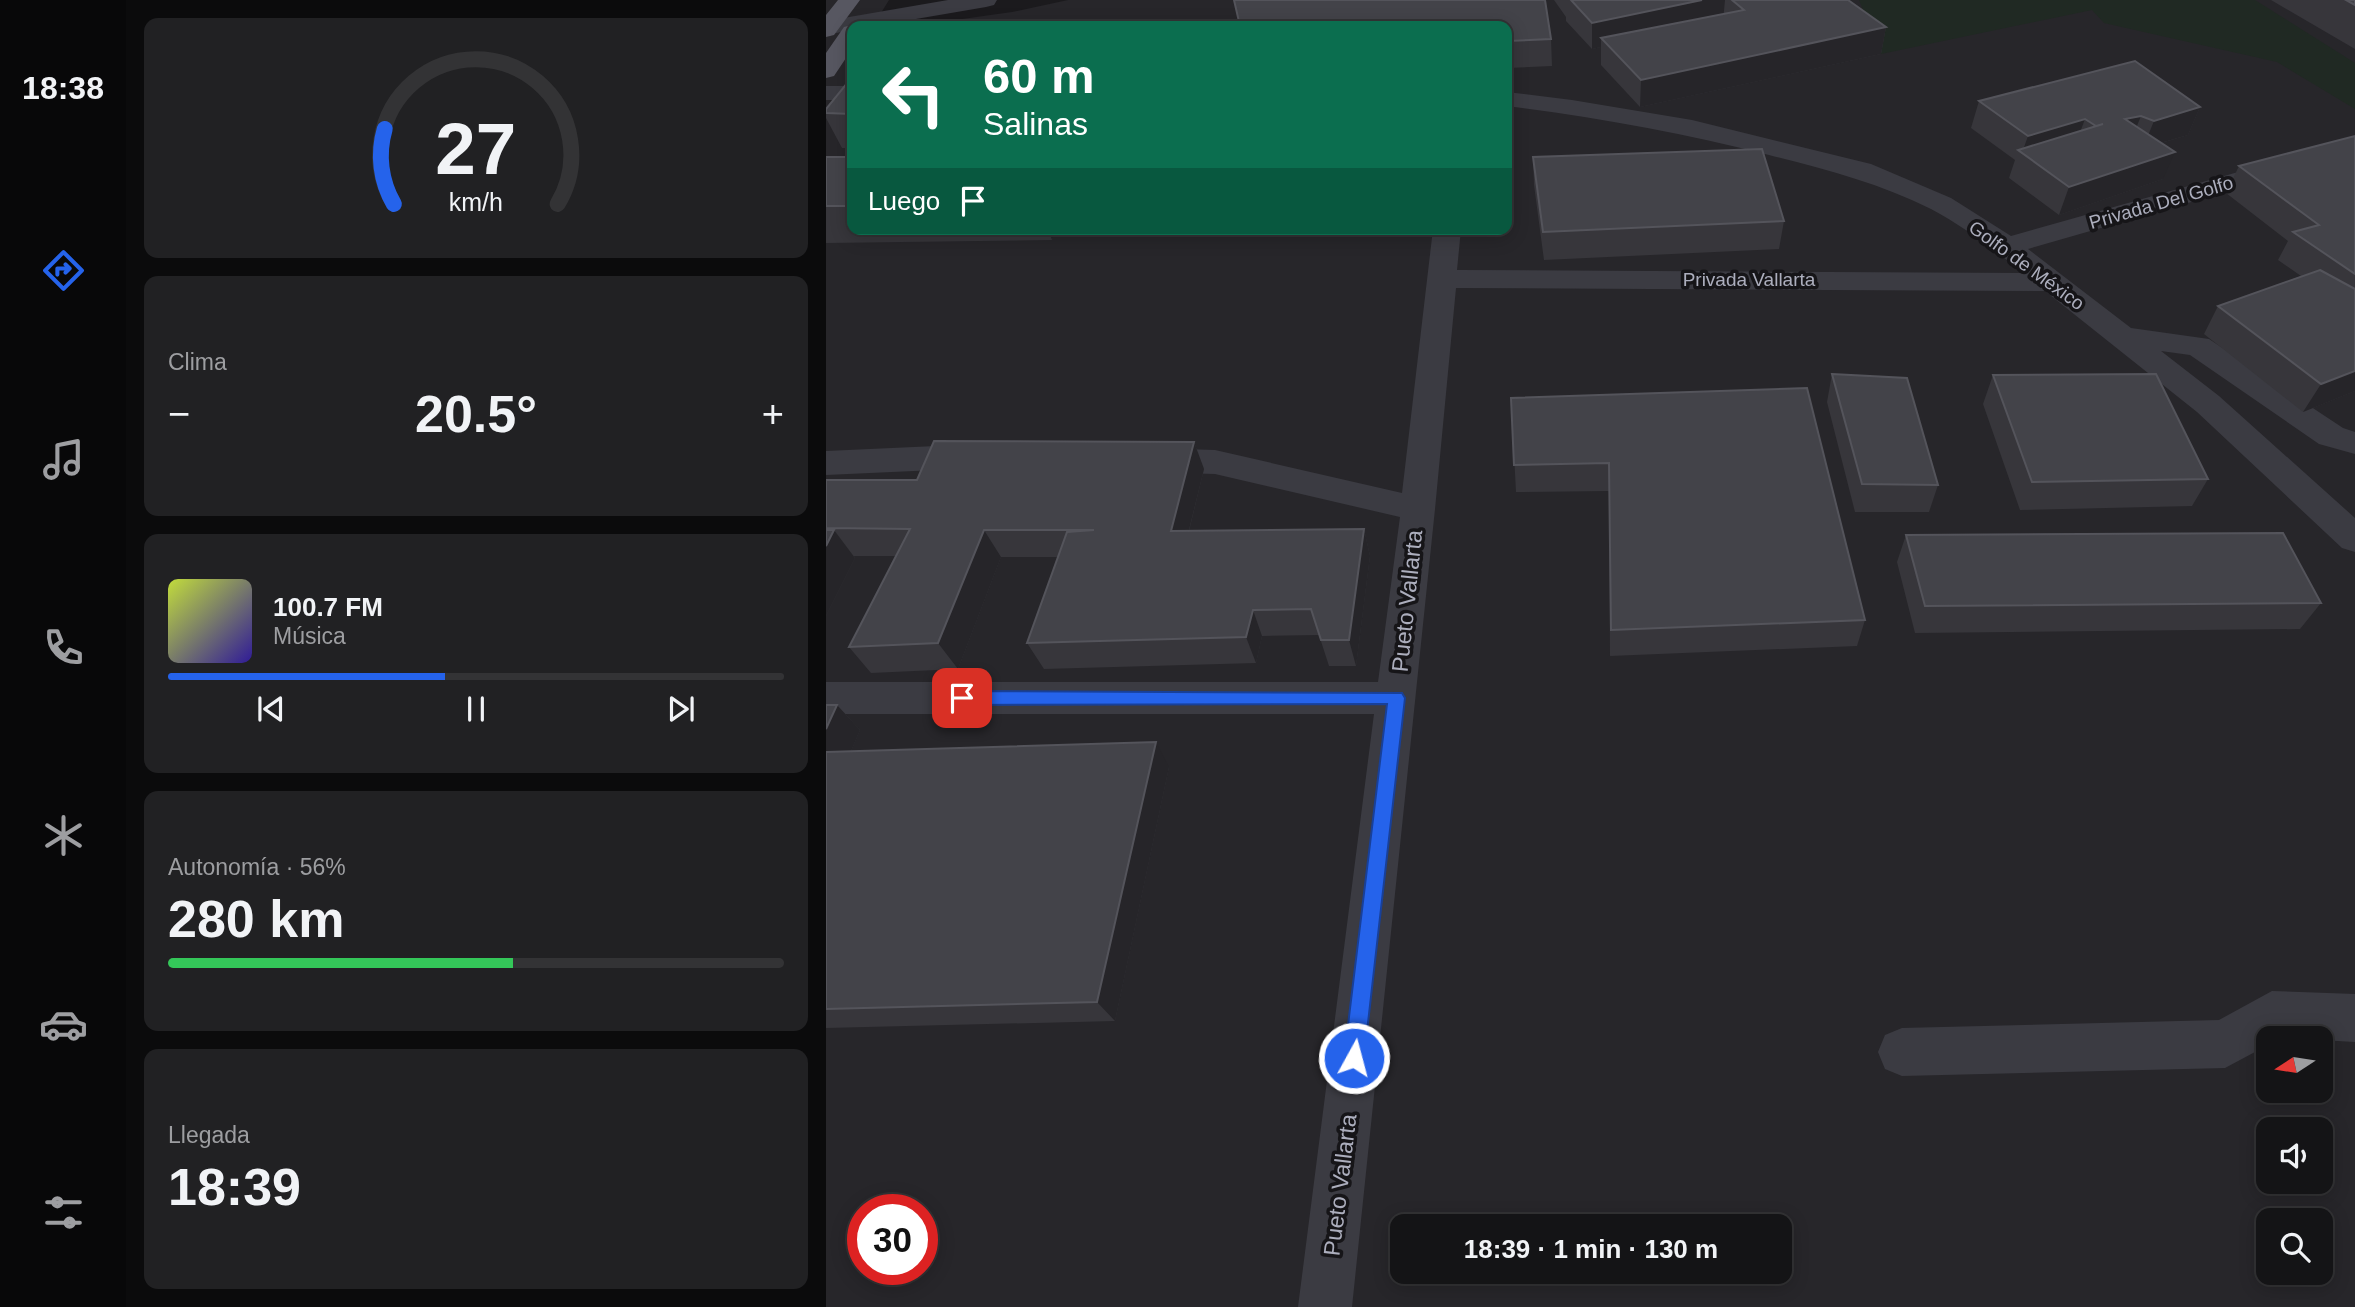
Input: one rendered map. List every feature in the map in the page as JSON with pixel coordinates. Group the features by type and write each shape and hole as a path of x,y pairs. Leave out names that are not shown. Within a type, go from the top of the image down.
{"main road":[{"path":"826,28 849,0"},
{"path":"860,21 875,0"},
{"path":"826,71 847,40"}],"street":[{"path":"885,21 985,0"},
{"path":"826,28 847,27"},
{"path":"826,93 847,93"},
{"name":"Golfo de México","path":"1512,100 1692,128 1862,170 1941,204 2007,246 2208,404 2355,539"},
{"name":"Privada Del Golfo","path":"2007,246 2355,147"},
{"name":"Pueto Vallarta","path":"1325,1307 1418,509 1447,235"},
{"name":"Privada Vallarta","path":"1444,279 2054,282"},
{"path":"2124,337 2198,346 2331,436 2355,443"},
{"path":"826,463 955,456 1010,457"},
{"path":"1119,460 1215,462 1418,509"},
{"path":"826,698 1396,698"},
{"path":"1902,1052 2225,1044 2272,1015 2355,1018"}],"shaded area":[{"path":"826,0 889,0 876,21 847,21 847,235 1512,235 1512,21 948,21 1012,12 1068,0 2355,0 2355,1307 826,1307"},
{"path":"1859,0 2255,0 2355,63 2355,109 2277,62 2104,23 2092,10 1881,54"}],"building":[{"path":"1234,0 1545,0 1551,39 1512,41 1512,21 1239,21"},
{"path":"1571,0 1702,0 1592,23"},
{"path":"1732,0 1848,0 1886,27 1641,80 1601,38 1744,10"},
{"path":"2135,61 2200,107 2154,121 2141,116 2125,119 2175,152 2069,187 2018,150 2103,124 2096,126 2085,119 2028,136 1979,101"},
{"path":"847,83 847,114 826,113 826,109"},
{"path":"2355,136 2355,274 2293,232 2319,225 2239,166"},
{"path":"1762,149 1784,221 1543,232 1533,157"},
{"path":"826,157 847,157 847,206 826,206"},
{"path":"2320,270 2355,289 2355,371 2321,384 2218,306"},
{"path":"1832,374 1907,378 1938,485 1862,484"},
{"path":"2156,374 2208,479 2032,482 1993,375"},
{"path":"1807,388 1865,620 1611,630 1609,463 1514,465 1511,398"},
{"path":"934,441 1194,442 1171,531 1364,529 1349,640 1321,640 1311,609 1253,610 1246,637 1027,643 1067,532 1094,530 984,530 938,643 849,647 910,529 826,528 826,480 917,480"},
{"path":"826,530 834,530 826,546"},
{"path":"2283,533 2321,603 1925,606 1906,535"},
{"path":"826,705 837,705 826,729"},
{"path":"1156,742 1097,1002 826,1009 826,752"}],"route":[{"path":"962,698 1396,698 1354,1058"}]}
